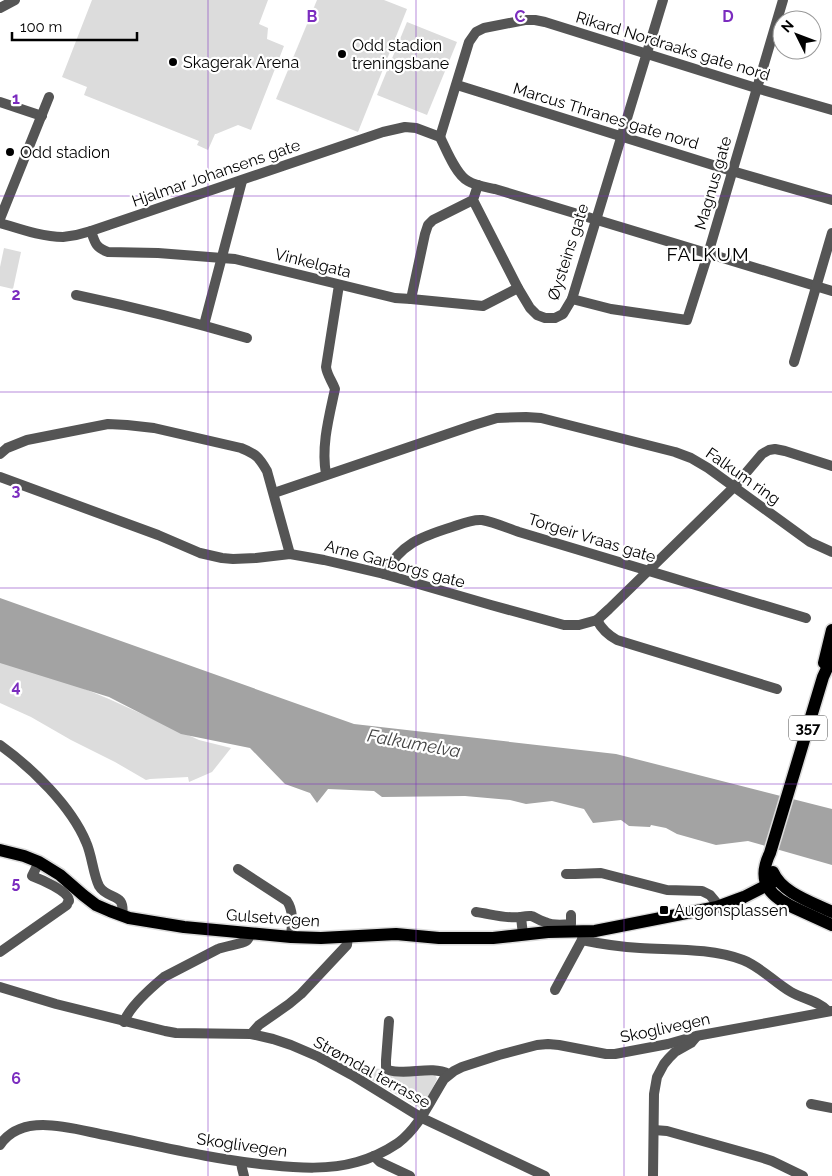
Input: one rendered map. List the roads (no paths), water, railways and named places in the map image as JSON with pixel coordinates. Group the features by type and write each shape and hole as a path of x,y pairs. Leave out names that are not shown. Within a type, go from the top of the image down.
{"main road":[{"name":"357","path":"822,678 823,664 832,630"},
{"name":"357","path":"772,883 765,879 765,862 770,853 822,678 832,655"},
{"name":"Gulsetvegen","path":"0,850 39,862 60,875 96,905 122,916 175,926 291,937 321,938 396,934 439,938 493,938 548,932 583,936 717,907 744,898 772,883"},
{"path":"832,912 772,883 771,892 778,899 832,925"}],"street":[{"path":"0,8 16,0"},
{"name":"Øysteins gate","path":"473,200 530,308 545,318 555,318 563,314 572,299 663,0"},
{"name":"Magnus gate","path":"572,299 611,309 687,320 783,0"},
{"name":"Rikard Nordraaks gate nord","path":"457,85 469,42 476,32 484,28 525,20 535,20 832,110"},
{"path":"457,85 440,137 460,174 466,181 832,291"},
{"name":"Marcus Thranes gate nord","path":"457,85 732,171 832,200"},
{"path":"0,219 49,98"},
{"path":"0,102 42,116"},
{"name":"Hjalmar Johansens gate","path":"0,223 30,232 62,237 74,235 242,181 383,132 405,127 416,128 440,137"},
{"path":"204,325 242,181"},
{"path":"411,299 428,224 473,200 478,186"},
{"name":"Vinkelgata","path":"91,231 94,242 101,249 108,252 235,258 395,298 482,306 518,288"},
{"path":"794,362 832,233"},
{"path":"326,474 324,462 325,446 335,389 327,374 326,367 339,285"},
{"path":"76,295 146,310 247,338"},
{"name":"Falkum ring","path":"274,493 497,418 541,418 676,452 691,458 708,468 810,542 832,552"},
{"path":"0,454 6,448 27,440 108,424 154,428 241,448 253,453 267,471 290,554"},
{"path":"777,689 617,640 601,628 597,620 734,487 762,454 775,449 832,466"},
{"name":"Arne Garborgs gate","path":"0,477 200,553 233,559 290,554 384,574 491,606 564,625 579,625 597,620"},
{"name":"Torgeir Vraas gate","path":"384,574 400,552 416,540 468,521 481,520 806,618"},
{"path":"0,745 44,783 70,814 86,843 100,887 107,894 119,899 123,906 122,916"},
{"path":"0,952 67,905 68,899 66,896 51,884 32,876 39,862"},
{"path":"238,869 287,901 292,917 291,937"},
{"path":"566,874 601,873 667,890 702,891 715,900 717,907"},
{"path":"476,912 505,918 521,918 530,915 545,922 564,925 571,924 571,915"},
{"path":"521,918 523,935"},
{"path":"124,1022 133,1007 164,977 218,949 245,942 250,934"},
{"path":"251,1034 259,1024 289,1004 307,988 347,945 348,936"},
{"path":"555,990 583,936 614,946 711,953 734,957 768,975 791,992 830,1011"},
{"name":"Strømdal terrasse","path":"0,987 124,1022 176,1033 251,1034 274,1039 319,1057 422,1118 544,1176"},
{"name":"Skoglivegen","path":"0,1145 14,1131 44,1125 241,1162 316,1168 340,1166 356,1163 374,1156 398,1142 422,1118 444,1079 449,1074 462,1067 499,1055 548,1044 615,1054 696,1036 830,1011"},
{"path":"389,1021 386,1060 388,1070 396,1072 440,1071 449,1074"},
{"path":"653,1176 654,1094 657,1077 669,1058 675,1052 694,1041 696,1036"},
{"path":"811,1104 832,1108"},
{"path":"654,1130 667,1130 763,1158 803,1176"},
{"path":"374,1156 380,1162 410,1176"},
{"path":"241,1162 244,1176"}],"water":[{"name":"Falkumelva","path":"0,598 354,724 616,754 832,809 832,865 748,841 716,845 677,834 666,828 651,825 650,827 629,826 621,820 593,823 584,809 552,801 526,804 510,800 465,796 382,797 374,791 328,789 317,803 310,793 285,784 250,748 181,734 109,697 0,663"}],"place":[{"name":"Odd stadion treningsbane","path":"342,54"},
{"name":"Skagerak Arena","path":"173,62"},
{"name":"Odd stadion","path":"10,152"},
{"name":"Augonsplassen","path":"664,910"}],"district":[{"name":"FALKUM","path":"708,254"}]}
